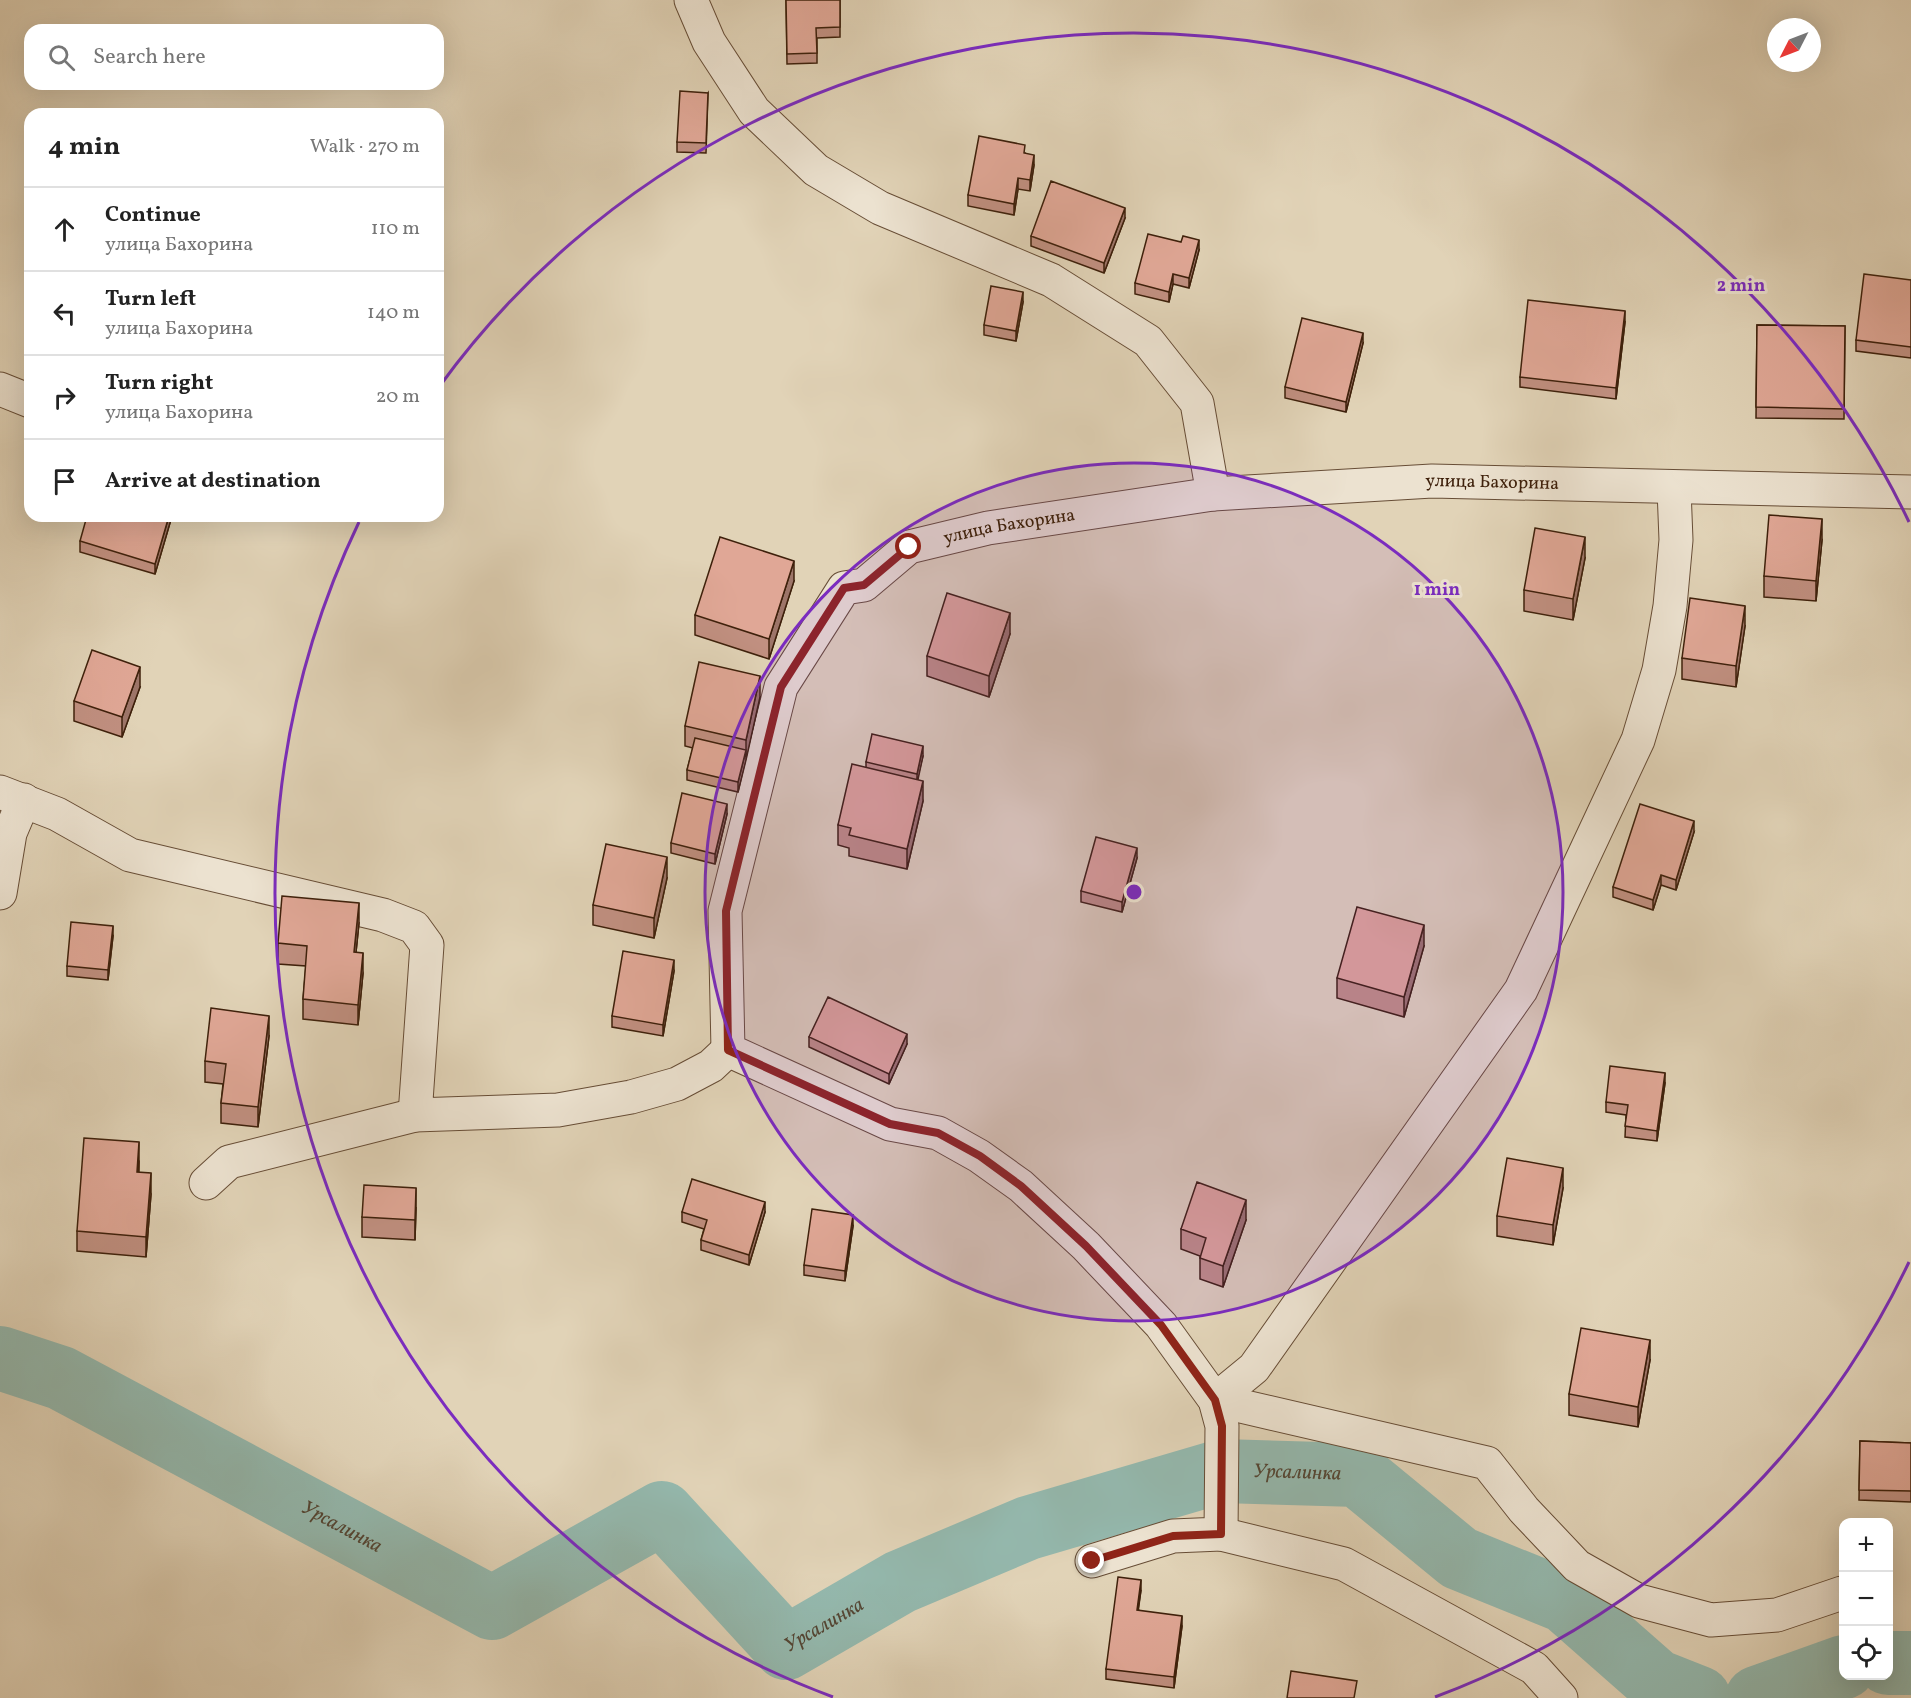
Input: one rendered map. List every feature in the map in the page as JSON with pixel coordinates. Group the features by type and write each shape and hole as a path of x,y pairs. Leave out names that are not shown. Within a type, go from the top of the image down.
{"street":[{"path":"692,0 709,42 754,111 816,170 880,208 1052,280 1148,341 1197,403 1213,494"},
{"path":"0,389 24,399"},
{"name":"улица Бахорина","path":"728,1050 726,911 781,687 844,588 864,585 909,547 988,528 1213,494 1432,481 1674,489 1911,492"},
{"path":"1215,1400 1254,1368 1521,990 1638,740 1659,670 1670,606 1676,540 1674,489"},
{"path":"0,893 10,833 12,796 57,814 130,855 383,915 414,927 427,945 415,1115"},
{"path":"206,1183 229,1162 415,1115 558,1110 631,1097 677,1084 711,1066 728,1050 890,1124 938,1133 980,1156 1021,1186 1086,1246 1161,1325 1215,1400 1222,1426 1221,1534"},
{"path":"1215,1400 1487,1463 1524,1510 1577,1566 1639,1601 1711,1620 1777,1615 1839,1594"},
{"path":"1092,1561 1173,1536 1221,1534 1344,1564 1534,1668 1561,1698"}],"building":[{"path":"786,0 840,0 840,27 816,28 817,53 787,54"},
{"path":"680,91 708,93 706,143 677,142"},
{"path":"979,136 1025,145 1024,153 1034,155 1030,180 1018,178 1014,204 968,195"},
{"path":"1051,181 1125,208 1104,263 1031,236"},
{"path":"1148,234 1181,242 1183,236 1199,240 1189,278 1173,274 1169,292 1135,283"},
{"path":"1864,274 1911,280 1911,347 1856,340"},
{"path":"991,286 1023,292 1016,331 984,325"},
{"path":"1528,300 1625,311 1616,388 1520,377"},
{"path":"1302,318 1363,333 1346,402 1285,387"},
{"path":"1757,325 1845,326 1844,409 1756,407"},
{"path":"1769,515 1822,519 1816,581 1764,576"},
{"path":"85,522 167,522 155,564 80,541"},
{"path":"1535,528 1585,537 1573,599 1524,590"},
{"path":"720,537 794,561 769,639 695,615"},
{"path":"947,593 1010,613 989,676 927,656"},
{"path":"1690,598 1745,606 1736,666 1682,658"},
{"path":"92,650 140,667 122,717 74,701"},
{"path":"699,662 760,676 746,740 685,726"},
{"path":"872,734 923,746 917,774 866,762"},
{"path":"695,738 746,750 738,782 687,770"},
{"path":"852,764 923,781 907,849 849,835 851,828 838,825"},
{"path":"682,793 727,804 715,854 671,843"},
{"path":"1640,804 1694,821 1676,880 1661,875 1653,900 1613,887"},
{"path":"1096,837 1137,848 1122,902 1081,891"},
{"path":"606,844 667,857 654,918 593,905"},
{"path":"282,896 359,903 354,952 363,953 358,1005 303,999 307,946 278,943"},
{"path":"1357,907 1424,925 1404,997 1337,978"},
{"path":"71,922 113,926 108,970 67,966"},
{"path":"623,951 674,960 663,1025 612,1016"},
{"path":"828,997 907,1034 889,1074 809,1037"},
{"path":"211,1008 269,1016 258,1107 221,1103 226,1064 205,1061"},
{"path":"1610,1066 1665,1073 1657,1131 1625,1126 1628,1105 1606,1102"},
{"path":"84,1138 139,1142 137,1172 151,1173 146,1237 77,1231"},
{"path":"1507,1158 1563,1168 1553,1225 1497,1216"},
{"path":"692,1179 765,1202 749,1255 701,1240 707,1220 682,1212"},
{"path":"1197,1182 1246,1200 1223,1266 1200,1258 1206,1238 1181,1229"},
{"path":"364,1185 416,1188 415,1220 362,1217"},
{"path":"812,1209 853,1215 845,1271 804,1265"},
{"path":"1581,1328 1650,1340 1638,1407 1569,1394"},
{"path":"1860,1441 1911,1443 1911,1491 1859,1490"},
{"path":"1118,1577 1141,1580 1137,1610 1182,1616 1174,1677 1106,1669"},
{"path":"1291,1671 1357,1681 1354,1698 1287,1698"}],"waterway":[{"name":"Урсалинка","path":"0,1358 61,1378 492,1608 662,1513 786,1648 900,1582 1028,1528 1222,1471 1358,1475 1459,1558 1565,1601 1656,1681 1699,1698"},
{"name":"Урсалинка","path":"1893,1663 1911,1663"},
{"name":"Урсалинка","path":"1757,1698 1839,1669"}],"route":[{"path":"909,547 864,585 844,588 781,687 726,911 728,1050 890,1124 938,1133 980,1156 1021,1186 1086,1246 1161,1325 1215,1400 1222,1426 1221,1534 1173,1536 1092,1561"}]}
